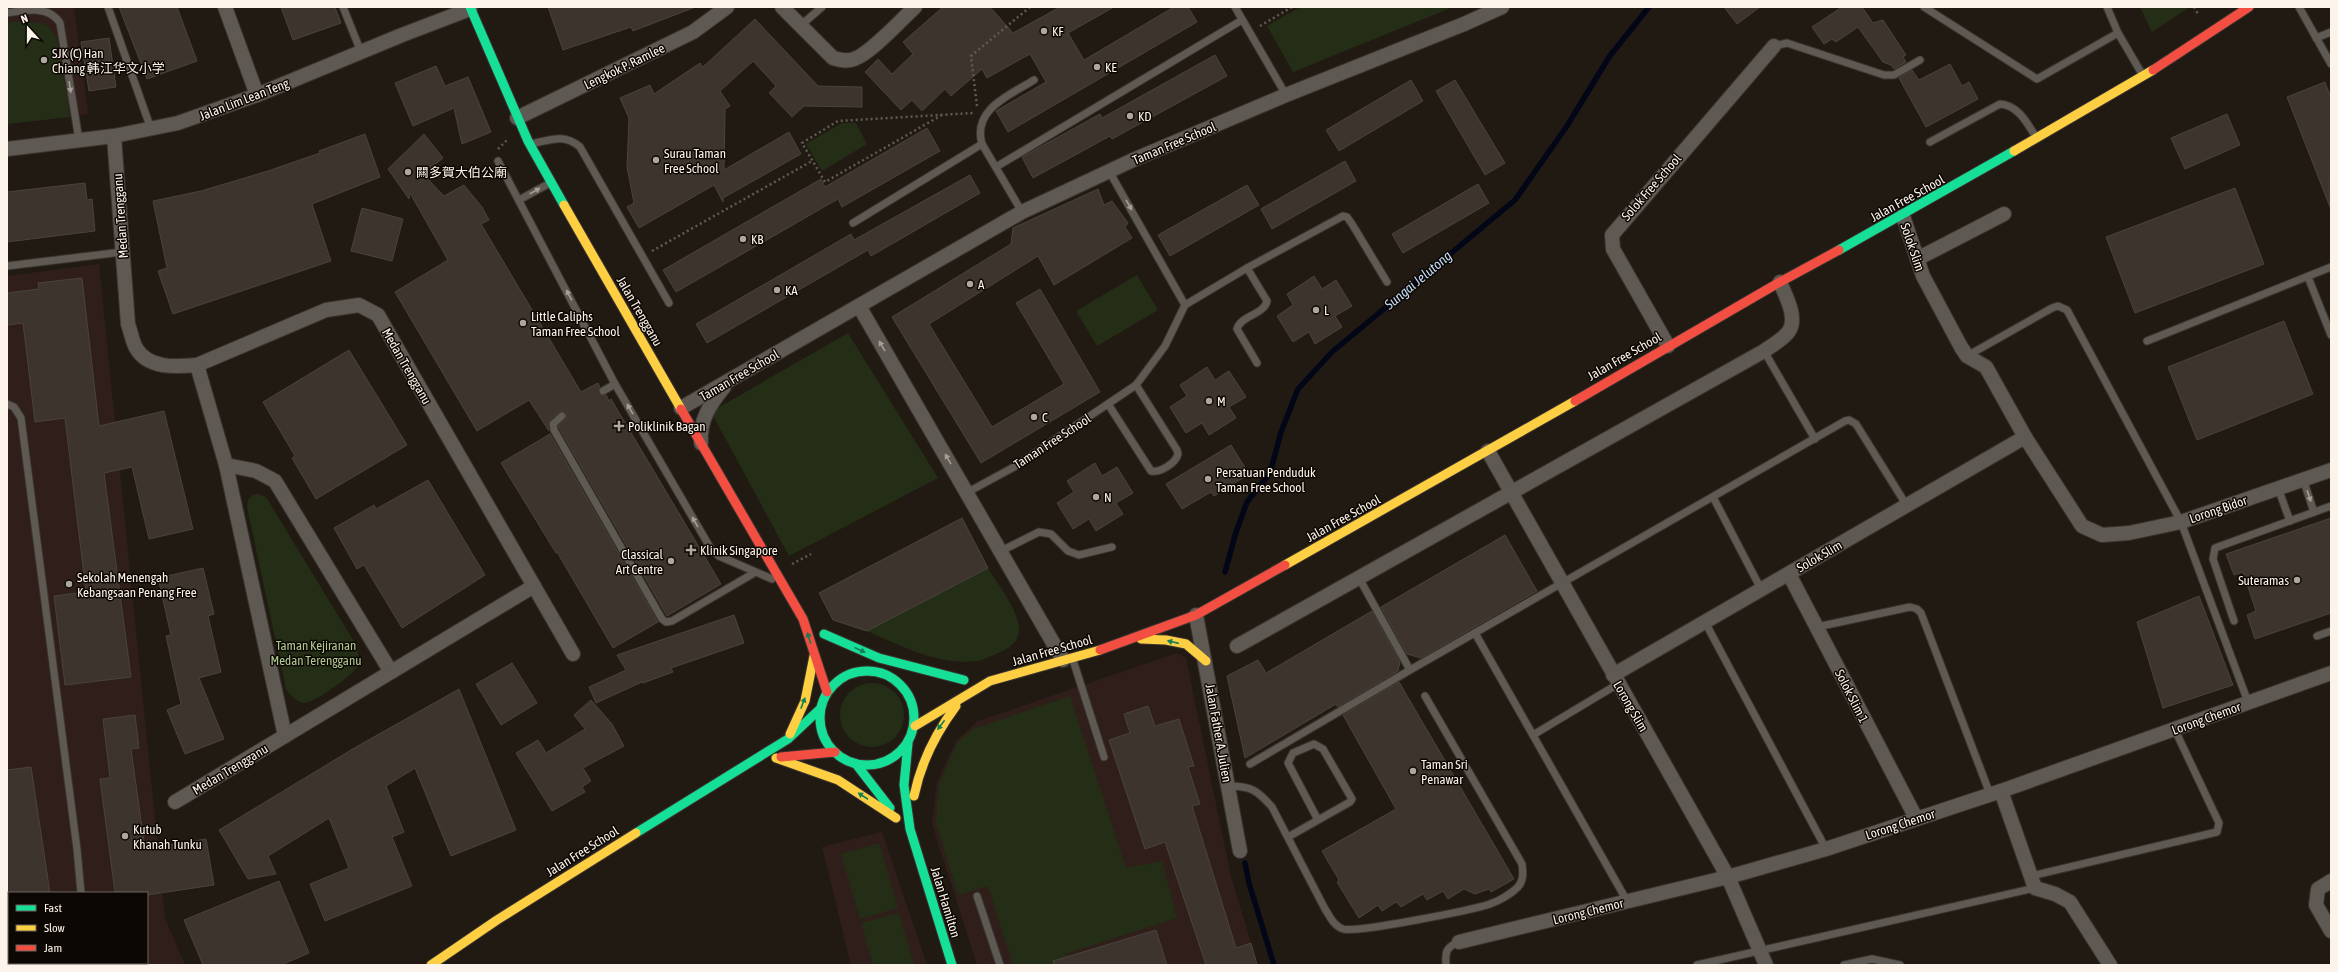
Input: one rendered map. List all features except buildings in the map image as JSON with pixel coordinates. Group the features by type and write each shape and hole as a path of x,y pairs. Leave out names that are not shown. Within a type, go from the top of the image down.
{"street":[{"path":"225,7 256,95"},
{"path":"782,7 833,58 853,60 865,54 915,7"},
{"name":"Jalan Free School","path":"915,726 990,681 1133,639 1196,615 1488,451 1780,282 1903,216 2144,76 2249,7"},
{"name":"Jalan Lim Lean Teng","path":"7,149 114,136 178,124 256,95 470,8"},
{"name":"Jalan Trengganu","path":"470,8 517,118 530,144 779,582 803,619 827,692"},
{"name":"Taman Free School","path":"681,408 1022,212 1109,171 1286,95 1499,8"},
{"name":"Lengkok P. Ramlee","path":"517,118 693,32 721,9"},
{"name":"Solok Free School","path":"1668,346 1613,249 1612,234 1774,46"},
{"name":"Medan Trengganu","path":"114,136 128,324 136,348 145,357 158,364 176,367 197,364 326,310 359,305 378,315 573,654"},
{"path":"1917,259 2004,214"},
{"name":"Solok Slim","path":"1903,216 1923,276 1967,356"},
{"path":"1237,646 1512,494 1764,351 1789,331 1790,311 1780,282"},
{"path":"859,306 1001,551 1068,659"},
{"path":"1967,356 1986,367 2025,437"},
{"path":"197,364 226,465 285,736"},
{"path":"701,443 704,419 708,408 729,381"},
{"name":"Solok Slim","path":"1616,680 1705,622 2025,437"},
{"name":"Lorong Bidor","path":"2025,437 2082,526 2102,535 2129,533 2182,522 2331,470"},
{"name":"Lorong Slim","path":"1488,451 1728,877 1766,965"},
{"path":"226,465 256,471 275,481 392,672"},
{"name":"Solok Slim 1","path":"1789,574 1916,818"},
{"name":"Medan Trengganu","path":"175,802 534,586"},
{"name":"Jalan Father A. Julien","path":"1196,615 1206,661 1240,851"},
{"name":"Jalan Trengganu","path":"803,619 824,634 865,670"},
{"path":"824,634 879,658 964,680"},
{"path":"1133,639 1166,640 1186,644 1206,661"},
{"path":"788,739 805,700 814,656"},
{"path":"865,670 881,672 895,679 905,688 912,700 915,712 915,726 908,742 898,754 886,762 871,765 856,764 845,760 835,752 825,740 820,725 820,709 827,692 837,681 850,673 865,670"},
{"name":"Lorong Chemor","path":"1459,942 1728,877 1826,849 2175,730 2248,702 2331,673"},
{"name":"Jalan Free School","path":"895,679 990,681"},
{"path":"909,822 916,779 925,755 937,730 965,695"},
{"name":"Jalan Free School","path":"431,965 497,920 788,739 820,709"},
{"name":"Jalan Hamilton","path":"908,742 904,786 909,822 915,848 952,965"},
{"name":"Jalan Free School","path":"749,762 835,752"},
{"path":"776,758 838,780 896,818"},
{"name":"Jalan Hamilton","path":"856,764 877,789 915,848"},
{"path":"1996,792 2033,882 2070,902 2110,965"},
{"path":"2331,881 2318,889 2316,905 2331,931"}],"lane":[{"path":"108,7 151,129"},
{"path":"343,7 360,52"},
{"path":"800,26 822,7"},
{"path":"1234,7 1286,95"},
{"path":"1924,7 2037,79 2118,33"},
{"path":"2107,7 2118,33 2144,76"},
{"path":"2299,7 2331,64"},
{"path":"7,13 30,10 49,12 56,16 60,23 79,140"},
{"path":"996,167 1242,20"},
{"path":"2316,38 2331,32"},
{"path":"1774,46 1787,43 1884,75 1894,75 1920,60"},
{"path":"1022,212 982,144 979,133 986,112 1034,80"},
{"path":"1930,142 2000,104 2008,105 2019,112 2037,138"},
{"path":"530,144 562,138 571,140 580,147 669,303"},
{"path":"853,223 982,144"},
{"path":"498,161 615,384 711,549 719,556 754,573 779,582"},
{"path":"1109,171 1185,305 1247,268 1343,216 1347,217 1352,224 1387,282"},
{"path":"519,200 551,182"},
{"path":"7,266 122,252"},
{"path":"2147,341 2331,267"},
{"path":"1247,268 1267,301 1263,308 1241,322 1237,329 1257,363"},
{"path":"2308,276 2331,335"},
{"name":"Taman Free School","path":"968,492 1014,467 1136,385 1165,346 1185,305"},
{"path":"1967,356 2052,308 2058,306 2067,310 2182,522 2248,702"},
{"path":"1764,351 1814,439"},
{"path":"603,391 615,384"},
{"path":"1108,404 1151,471 1160,470 1174,461 1178,454 1177,450 1136,385"},
{"path":"7,404 14,407 20,418 77,849 81,892"},
{"path":"562,416 553,424 554,430 662,618 666,622 672,621 754,573"},
{"path":"1250,764 1410,670 1845,421 1853,421 1906,506"},
{"path":"2303,479 2314,512"},
{"path":"2278,488 2290,521"},
{"path":"1713,497 1762,589"},
{"path":"2234,621 2213,559 2215,548 2331,506"},
{"path":"1001,551 1040,532 1051,534 1068,551 1079,555 1112,547"},
{"path":"1358,578 1410,670"},
{"path":"1817,627 1910,608 1917,609 1921,613 1996,792"},
{"path":"1705,622 1826,849"},
{"path":"2317,636 2331,631"},
{"path":"1475,633 1627,902"},
{"path":"1068,659 1104,757"},
{"path":"1533,735 1616,680"},
{"path":"1228,786 1246,786 1262,796 1272,807 1335,925 1349,930 1370,928 1489,904 1508,895 1519,886 1523,876 1522,864 1425,696"},
{"path":"1697,965 2033,882 2217,832 2219,822 2175,730"},
{"path":"1288,837 1318,820 1352,799 1323,750 1314,744 1293,753 1288,763 1318,820"},
{"path":"977,896 1000,965"},
{"path":"1446,965 1446,951 1448,947 1459,942"},
{"path":"1844,965 1872,959 1900,965"}],"path":[{"path":"942,115 825,182 802,143 838,121 942,115 977,113 971,56 1004,26 1030,7"},
{"path":"1250,32 1292,7"},
{"path":"2194,7 2198,14"},
{"path":"642,257 812,161"}],"shaded area":[{"name":"SJK (C) Han Chiang 韩江华文小学","path":"7,7 74,7 88,114 7,124"},
{"name":"Sekolah Menengah Kebangsaan Penang Free","path":"99,264 165,918 185,965 7,965 7,276"},
{"path":"1177,653 1186,658 1231,877 1258,965 977,965 932,824 937,782 956,741 978,721"},
{"path":"882,832 927,965 851,965 822,847"}],"green space":[{"path":"1300,7 1453,7 1293,72 1267,26"},
{"path":"2140,7 2190,7 2152,32"},
{"name":"SJK (C) Han Chiang 韩江华文小学","path":"25,21 47,25 57,38 70,117 7,124 7,23"},
{"path":"842,123 856,123 867,144 822,171 806,144"},
{"path":"1137,275 1158,310 1097,346 1076,311"},
{"path":"848,333 938,478 789,556 711,412"},
{"name":"Taman Kejiranan Medan Terengganu","path":"258,494 266,497 356,645 359,658 357,667 354,671 332,689 308,702 303,703 298,701 291,696 286,689 247,507 248,500 252,495"},
{"path":"988,568 1012,608 1019,624 1017,639 1005,650 978,661 949,661 921,654 867,631"},
{"path":"866,683 878,683 895,692 902,703 904,715 902,727 895,738 878,747 866,747 854,742 845,733 840,721 840,709 845,697 854,688"},
{"path":"1070,696 1126,868 1162,861 1177,918 1065,954 1069,965 1013,965 988,886 958,895 936,823 939,784 957,743 973,729"},
{"path":"879,843 898,908 860,919 841,854"},
{"path":"899,913 914,965 873,965 861,923"}],"waterway":[{"name":"Sungai Jelutong","path":"1225,572 1236,532 1247,502 1270,473 1281,432 1298,389 1332,352 1515,200 1567,126 1609,57 1649,7"},
{"name":"Sungai Jelutong","path":"1245,863 1249,883 1274,965"}],"traffic: fast":[{"path":"470,7 528,141 564,205"},
{"path":"1839,250 2014,151"},
{"path":"824,634 879,658 964,680"},
{"path":"867,671 885,674 900,685 911,700 914,718 911,736 900,751 885,762 867,765 849,762 834,751 823,736 820,718 823,700 834,685 849,674 867,671"},
{"path":"636,833 788,739 820,709"},
{"path":"908,743 904,785 910,829 952,965"},
{"path":"856,764 890,808"}],"traffic: slow":[{"path":"2014,151 2153,70"},
{"path":"564,205 681,409"},
{"path":"1285,565 1575,401"},
{"path":"1141,639 1166,640 1186,644 1206,661"},
{"path":"915,726 990,681 1100,650"},
{"path":"790,734 805,701 814,656"},
{"path":"914,796 925,760 935,738 956,706"},
{"path":"776,758 838,780 896,818"},
{"path":"431,965 497,920 636,833"}],"traffic: jam":[{"path":"2153,70 2249,7"},
{"path":"1575,401 1780,282 1839,250"},
{"path":"681,409 803,619 827,692"},
{"path":"1100,650 1196,615 1285,565"},
{"path":"781,757 835,752"}],"place":[{"name":"KF","path":"1044,31"},
{"name":"SJK (C) Han Chiang 韩江华文小学","path":"44,60"},
{"name":"KE","path":"1097,67"},
{"name":"KD","path":"1130,116"},
{"name":"Surau Taman Free School","path":"656,160"},
{"name":"闗多賀大伯公廟","path":"408,172"},
{"name":"KB","path":"743,239"},
{"name":"A","path":"970,284"},
{"name":"KA","path":"777,290"},
{"name":"L","path":"1316,310"},
{"name":"Little Caliphs Taman Free School","path":"523,323"},
{"name":"M","path":"1209,401"},
{"name":"C","path":"1034,417"},
{"name":"Poliklinik Bagan","path":"619,426"},
{"name":"Persatuan Penduduk Taman Free School","path":"1208,479"},
{"name":"N","path":"1096,497"},
{"name":"Klinik Singapore","path":"691,550"},
{"name":"Classical Art Centre","path":"671,561"},
{"name":"Suteramas","path":"2297,580"},
{"name":"Sekolah Menengah Kebangsaan Penang Free","path":"69,584"},
{"name":"Taman Sri Penawar","path":"1413,771"},
{"name":"Kutub Khanah Tunku","path":"125,836"}]}
